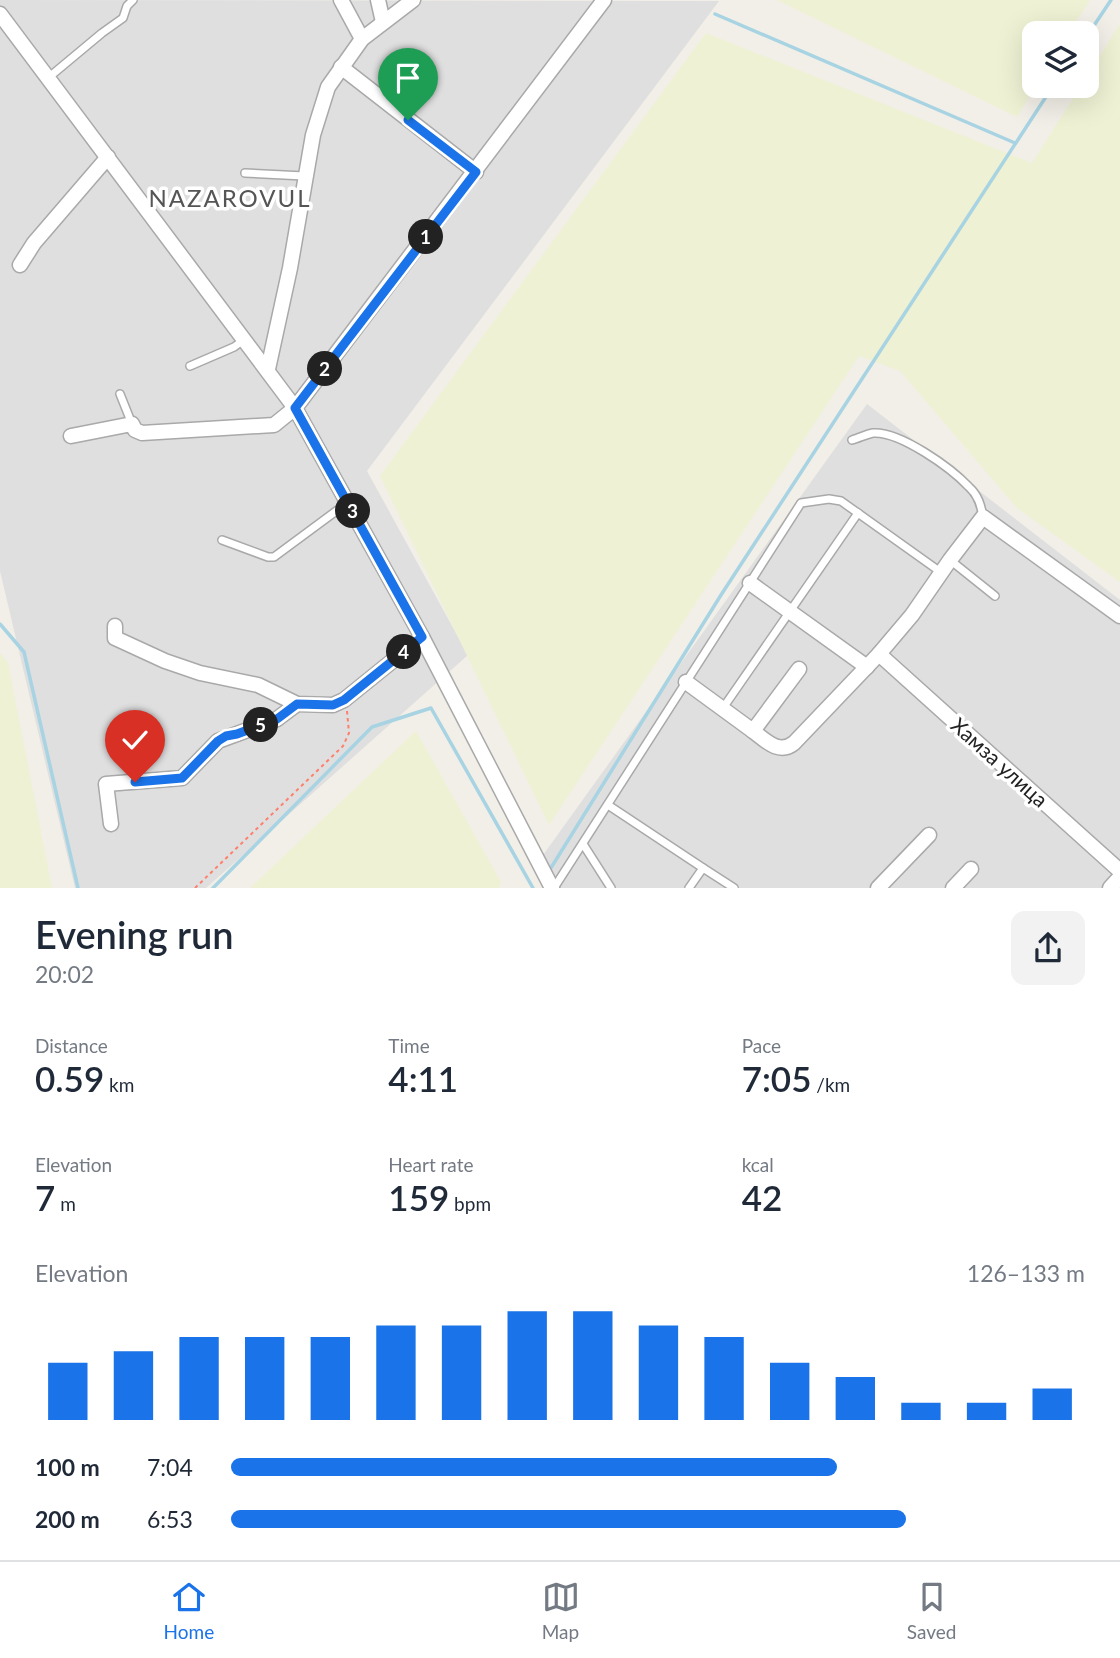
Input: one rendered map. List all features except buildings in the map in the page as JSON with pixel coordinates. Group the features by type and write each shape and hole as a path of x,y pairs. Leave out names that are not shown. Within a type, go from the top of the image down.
{"street":[{"path":"341,0 362,39"},
{"path":"377,0 383,22"},
{"path":"268,369 290,268 304,176 328,87 362,39 413,0"},
{"path":"71,436 132,424 135,430 142,433 274,425 295,408 604,0"},
{"path":"0,14 246,339 295,408 422,637 552,886"},
{"path":"341,67 476,172"},
{"path":"20,265 34,243 108,157"},
{"path":"686,682 753,731 780,748 788,748 879,654 912,615 984,517 1120,616"},
{"path":"750,583 867,667"},
{"path":"115,626 115,638 133,648 200,673 258,685 297,704 333,705 344,700 422,637"},
{"name":"Хамза улица","path":"879,654 1120,871"},
{"path":"753,731 799,669"},
{"path":"111,824 106,784 182,778 218,741 277,719 297,704"},
{"path":"878,888 929,835"},
{"path":"953,888 971,869"},
{"path":"1110,888 1120,877"}],"lane":[{"path":"48,78 123,18 127,6 133,0"},
{"path":"245,173 304,176"},
{"path":"190,366 246,339"},
{"path":"120,394 132,424"},
{"path":"852,440 874,433 893,437 916,448 971,488 984,517"},
{"path":"552,886 583,844 801,503 830,499 841,501 942,573"},
{"path":"222,540 274,557 348,502"},
{"path":"723,708 858,513"},
{"path":"950,560 995,596"},
{"path":"608,805 734,888"},
{"path":"583,844 611,888"},
{"path":"689,888 703,868"}],"path":[{"path":"195,888 344,746 349,733 344,700"}],"shaded area":[{"name":"NAZAROVUL","path":"0,0 719,1 367,471 468,655 206,888 75,888 0,571"},
{"path":"867,404 1120,600 1120,888 544,888 533,869"}],"green space":[{"path":"777,0 1090,0 1077,21 1022,21 1022,98 1029,98 1017,117"},
{"path":"1120,24 1120,582 1017,508 900,371 859,356 549,825 380,476 706,33 1032,163 1073,98 1099,98 1099,57"},
{"path":"0,653 8,663 52,888 0,888"},
{"path":"416,731 501,882 499,888 250,888"}],"waterway":[{"path":"1097,21 1111,0"},
{"path":"715,14 1015,143"},
{"path":"549,871 721,595 1045,98"},
{"path":"0,624 24,652 78,888"},
{"path":"213,888 372,727 431,708 533,888"}],"district":[{"name":"NAZAROVUL","path":"230,199"}],"route":[{"path":"135,782 182,778 218,741 277,719 297,704 333,705 344,700 422,637 295,408 476,172 408,120"}]}
